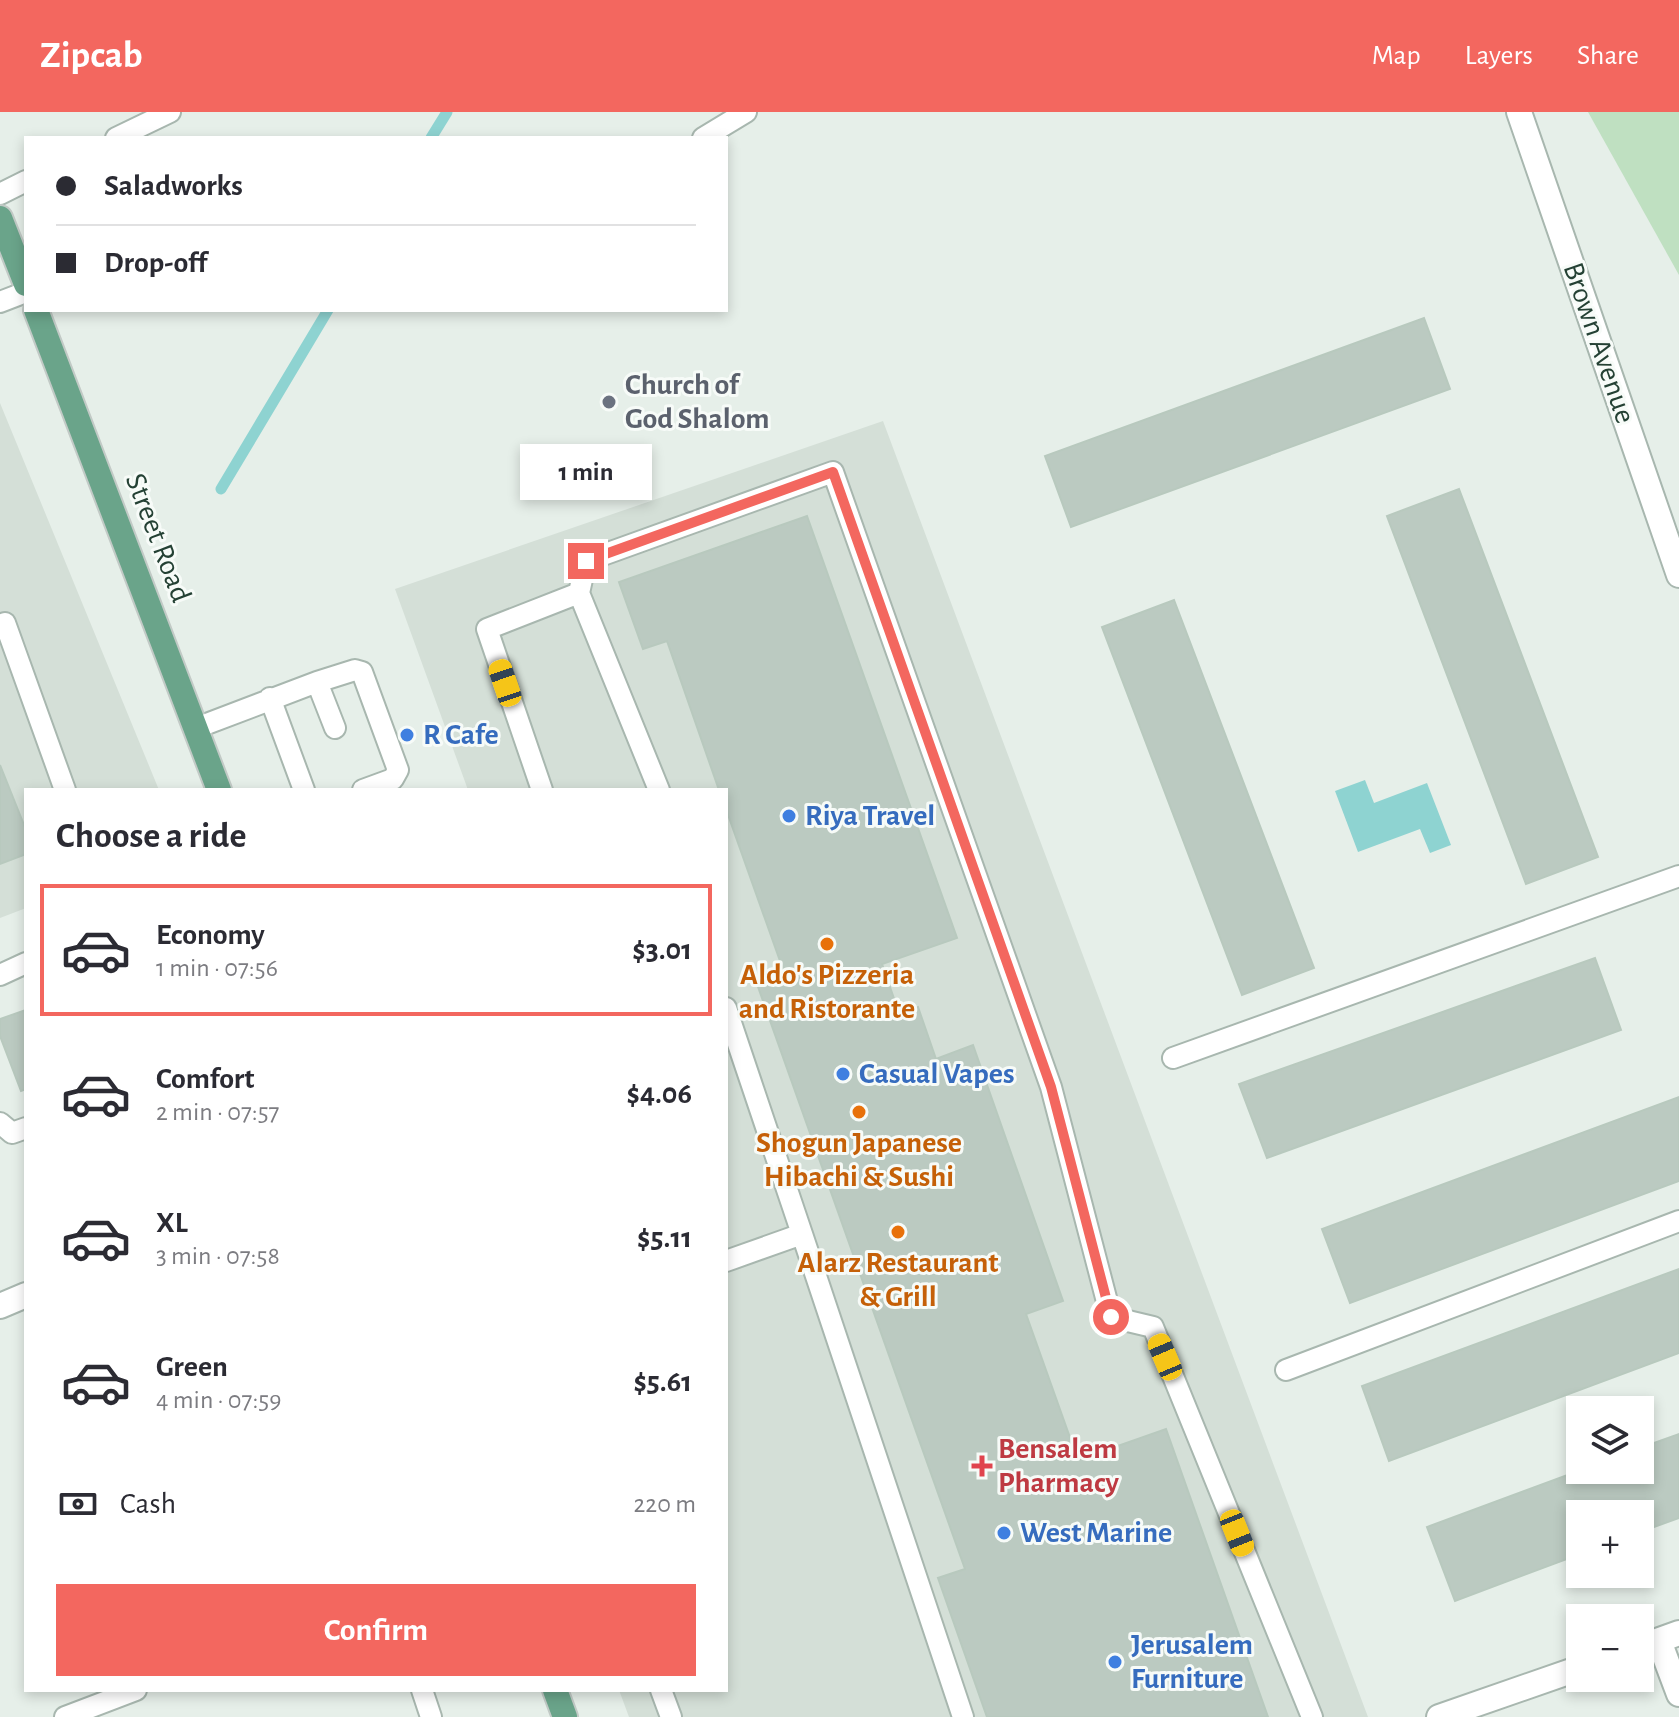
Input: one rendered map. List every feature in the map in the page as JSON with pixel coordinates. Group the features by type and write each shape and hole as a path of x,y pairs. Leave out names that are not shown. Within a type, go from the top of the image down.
{"main road":[{"path":"0,218 24,279"},
{"name":"Street Road","path":"37,312 218,788"},
{"path":"556,1692 565,1717"}],"street":[{"name":"Brown Avenue","path":"1519,112 1679,575"},
{"path":"0,1306 24,1296"},
{"path":"1659,1640 1679,1694"},
{"path":"1439,1717 1566,1673"}],"lane":[{"path":"120,136 170,112"},
{"path":"706,136 746,112"},
{"path":"0,194 24,182"},
{"path":"0,302 24,293"},
{"path":"658,788 579,593 586,561 833,472 1051,1087 1111,1317 1153,1327 1312,1717"},
{"path":"541,788 487,629 579,593"},
{"path":"0,625 5,623 64,788"},
{"path":"196,728 317,682 355,670 362,672 398,770 393,779 368,788"},
{"path":"317,682 335,728"},
{"path":"270,698 303,788"},
{"path":"1173,1058 1679,876"},
{"path":"0,975 24,964"},
{"path":"728,1014 963,1717"},
{"path":"0,1123 12,1133 24,1129"},
{"path":"1286,1370 1679,1221"},
{"path":"728,1260 802,1234"},
{"path":"65,1717 131,1692"},
{"path":"423,1692 431,1717"},
{"path":"662,1692 671,1717"}],"shaded area":[{"path":"0,403 158,788 24,788 24,909 0,918"},
{"path":"883,421 1368,1717 629,1717 620,1692 728,1692 728,788 467,788 395,589"}],"green space":[{"path":"1588,112 1679,112 1679,275"}],"water":[{"path":"1365,780 1374,803 1427,783 1451,845 1430,853 1420,829 1358,852 1335,791"}],"building":[{"path":"1424,318 1450,389 1071,527 1045,456"},
{"path":"1459,489 1598,857 1526,884 1387,516"},
{"path":"807,516 957,938 882,964 899,1013 918,1007 936,1059 973,1045 1063,1301 1026,1314 1078,1460 1166,1429 1268,1717 987,1717 938,1578 965,1569 757,984 785,975 728,815 728,788 718,788 667,641 643,649 619,582"},
{"path":"1174,600 1314,968 1242,995 1102,627"},
{"path":"0,765 24,825 24,855 0,864"},
{"path":"1595,958 1621,1030 1267,1158 1239,1084"},
{"path":"24,1011 24,1090 21,1091 0,1036 0,1019"},
{"path":"1679,1097 1679,1181 1350,1303 1322,1229"},
{"path":"1679,1269 1679,1353 1389,1461 1362,1386"},
{"path":"1679,1434 1679,1518 1654,1527 1654,1500 1566,1500 1566,1559 1455,1601 1427,1527 1566,1476 1566,1484 1654,1484 1654,1443"}],"waterway":[{"path":"432,136 447,112"},
{"path":"221,489 327,312"}],"place":[{"name":"Church of God Shalom","path":"609,402"},
{"name":"R Cafe","path":"407,735"},
{"name":"Riya Travel","path":"789,816"},
{"name":"Aldo's Pizzeria and Ristorante","path":"827,944"},
{"name":"Casual Vapes","path":"843,1074"},
{"name":"Shogun Japanese Hibachi & Sushi","path":"859,1112"},
{"name":"Alarz Restaurant & Grill","path":"898,1232"},
{"name":"Bensalem Pharmacy","path":"982,1466"},
{"name":"West Marine","path":"1004,1533"},
{"name":"Jerusalem Furniture","path":"1115,1662"}],"route":[{"path":"586,561 833,472 1051,1087 1111,1317"}]}
